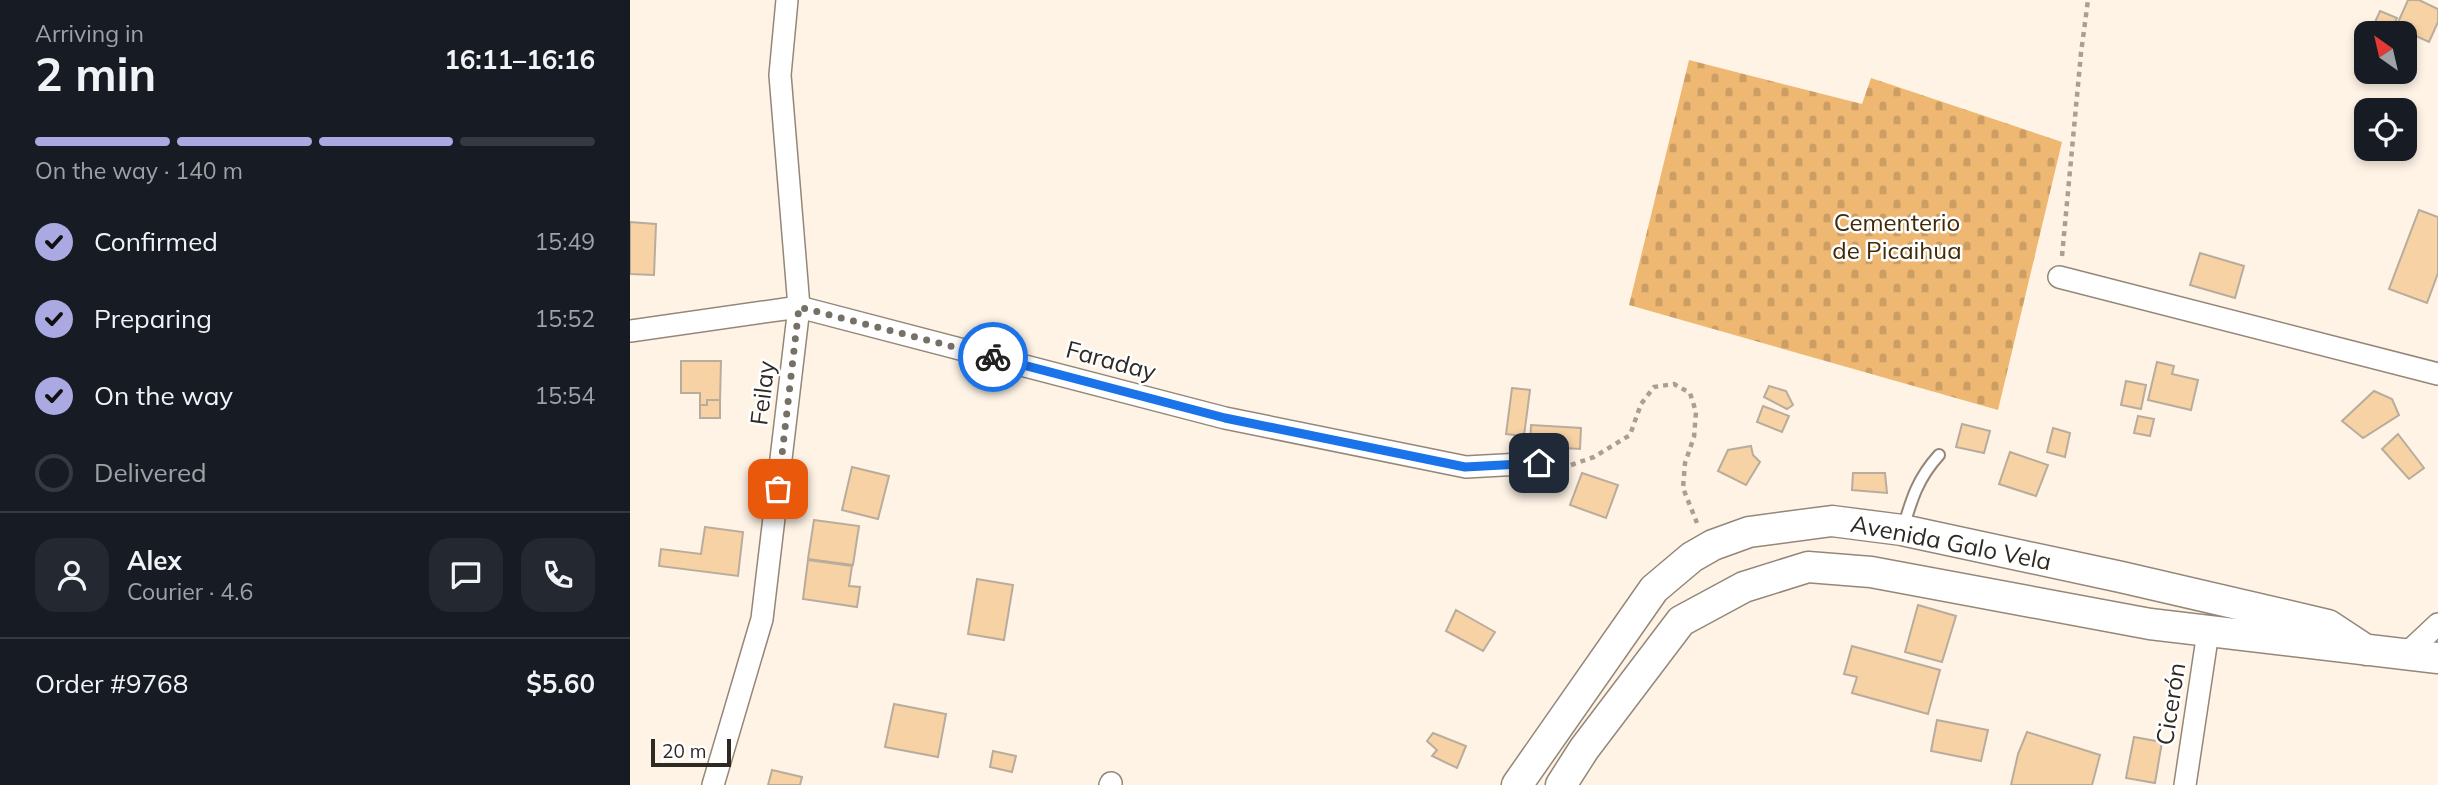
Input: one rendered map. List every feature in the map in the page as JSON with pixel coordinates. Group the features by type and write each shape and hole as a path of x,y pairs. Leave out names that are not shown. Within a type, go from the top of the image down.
{"main road":[{"name":"Avenida Galo Vela","path":"1517,785 1654,589 1692,556 1713,545 1749,533 1832,521 1902,530 2328,625 2366,650"},
{"name":"Avenida Galo Vela","path":"1561,785 1584,749 1681,621 1744,586 1808,567 1881,573 2150,624 2438,658"}],"street":[{"name":"Feilay","path":"713,785 762,619 799,307 780,75 787,0"},
{"path":"2059,277 2438,374"},
{"name":"Faraday","path":"630,331 799,307 1225,418 1465,467 1539,463"},
{"path":"2406,654 2438,624"},
{"name":"Cicerón","path":"2185,785 2208,632"}],"lane":[{"path":"1902,530 1924,471 1939,455"}],"path":[{"path":"2059,277 2088,0"},
{"path":"1539,463 1571,465 1594,457 1630,435 1641,404 1654,387 1674,383 1690,393 1696,412 1694,437 1685,463 1683,488 1693,517 1713,545"}],"green space":[{"name":"Cementerio de Picaihua","path":"1689,60 1862,104 1871,78 2062,142 1998,410 1629,305"}],"building":[{"path":"2408,0 2419,0 2438,9 2438,22 2429,42 2417,37 2417,21 2399,21"},
{"path":"2380,11 2397,18 2396,21 2375,21"},
{"path":"2419,210 2438,217 2438,273 2427,303 2389,289"},
{"path":"630,222 656,224 654,275 630,274"},
{"path":"2200,253 2244,266 2235,298 2190,285"},
{"path":"681,361 721,361 720,400 707,400 707,405 700,405 700,393 681,393"},
{"path":"2157,362 2174,366 2172,374 2198,380 2191,410 2148,400"},
{"path":"2126,381 2146,385 2141,409 2121,405"},
{"path":"1769,386 1786,391 1793,405 1787,409 1764,397"},
{"path":"1512,388 1530,390 1524,436 1506,434"},
{"path":"2374,391 2392,399 2399,415 2363,438 2342,421"},
{"path":"707,400 720,400 720,418 700,418 700,405 707,405"},
{"path":"1763,406 1789,416 1782,432 1757,422"},
{"path":"2138,416 2154,419 2150,436 2134,433"},
{"path":"1962,424 1990,431 1984,453 1956,447"},
{"path":"1531,425 1581,428 1580,449 1530,446"},
{"path":"2053,428 2070,433 2065,457 2047,452"},
{"path":"2398,434 2424,468 2409,479 2382,449"},
{"path":"1751,446 1753,455 1760,462 1746,485 1718,471 1728,450"},
{"path":"2010,452 2048,465 2036,496 1999,484"},
{"path":"852,467 889,476 878,519 842,510"},
{"path":"1582,473 1618,485 1606,518 1570,505"},
{"path":"1853,473 1885,473 1887,493 1852,490"},
{"path":"814,520 859,526 853,565 808,559"},
{"path":"705,527 743,532 738,576 659,566 661,549 701,554"},
{"path":"808,560 852,566 849,586 860,587 857,607 803,599"},
{"path":"977,579 1013,585 1004,640 968,634"},
{"path":"1918,605 1956,616 1942,662 1905,652"},
{"path":"1456,610 1495,632 1483,651 1446,631"},
{"path":"1852,646 1940,670 1928,714 1852,693 1857,677 1844,674"},
{"path":"894,704 946,714 938,757 885,747"},
{"path":"1937,720 1988,730 1981,761 1931,751"},
{"path":"2027,732 2100,755 2092,785 2011,785 2018,754"},
{"path":"1433,733 1466,746 1457,768 1432,756 1437,750 1427,741"},
{"path":"2134,737 2162,742 2155,783 2126,778"},
{"path":"993,751 1016,756 1012,772 990,767"},
{"path":"772,770 802,777 800,785 768,785"}],"way so far":[{"path":"778,489 799,307 993,357"}],"route":[{"path":"993,357 1225,418 1465,467 1539,463"}]}
